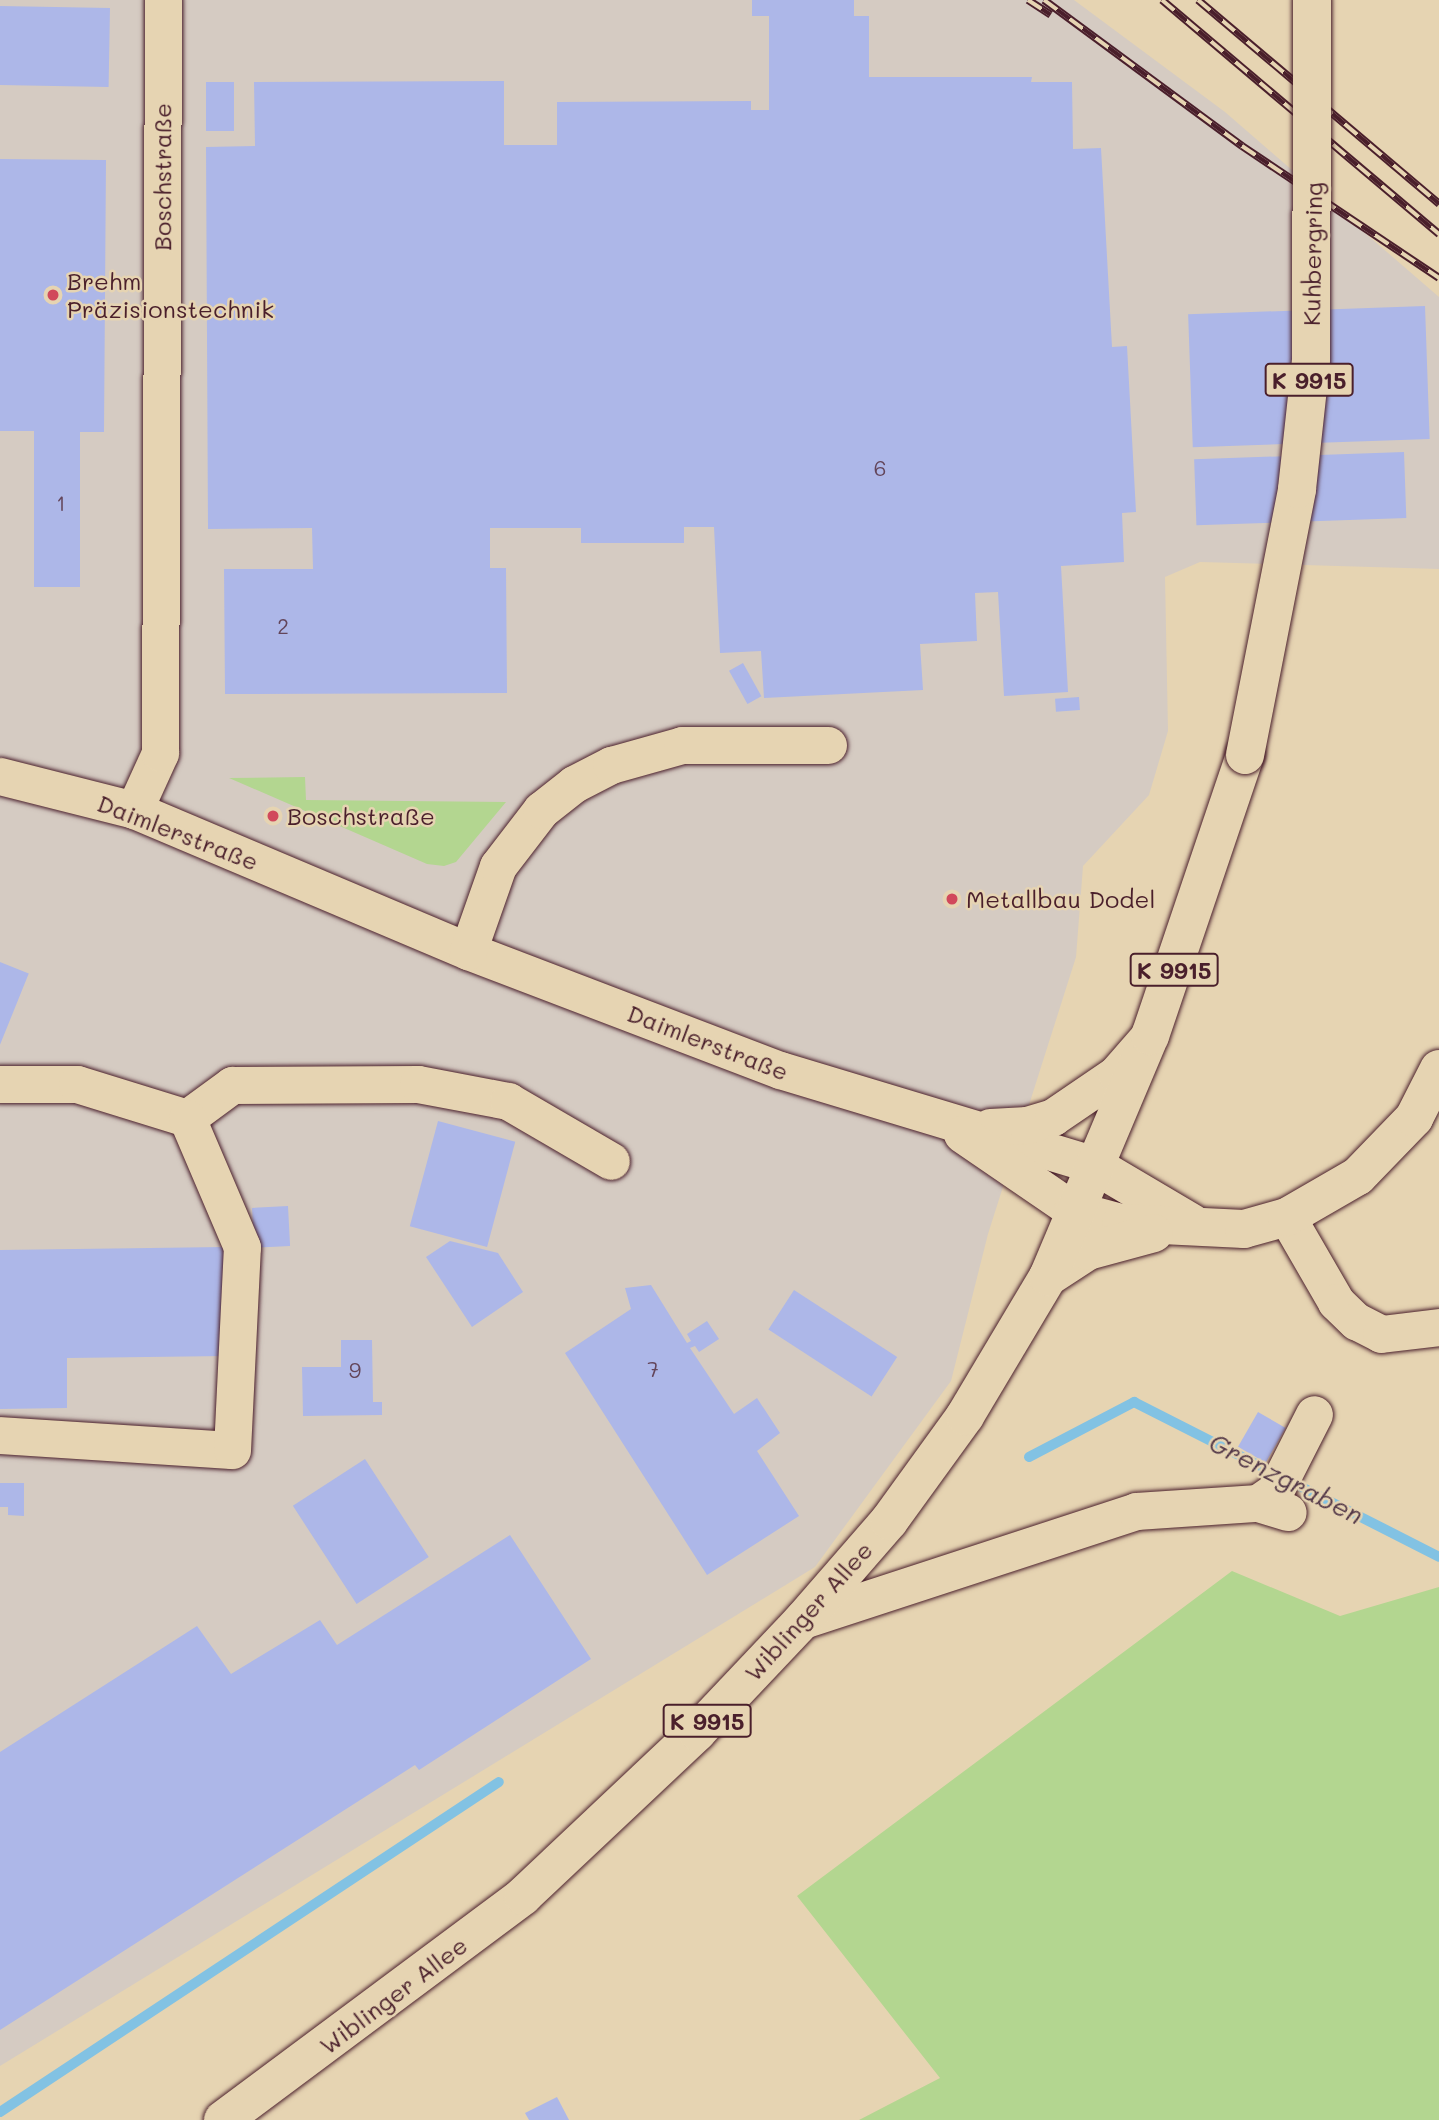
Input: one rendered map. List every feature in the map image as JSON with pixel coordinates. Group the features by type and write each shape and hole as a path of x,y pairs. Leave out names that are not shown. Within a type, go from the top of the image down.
{"main road":[{"name":"Kuhbergring","path":"1150,1036 1245,755 1297,489 1311,360 1312,0"},
{"name":"Wiblinger Allee","path":"223,2120 523,1896 697,1732 803,1620 889,1521 965,1416 1044,1285 1073,1210 1150,1036"},
{"path":"1073,1210 1121,1223 1244,1229 1287,1217 1358,1176 1414,1118 1439,1069"},
{"path":"1094,1165 1198,1226"},
{"path":"1044,1285 1088,1251 1144,1234 1198,1226"}],"street":[{"name":"Boschstraße","path":"134,810 160,753 163,0"},
{"path":"468,951 498,866 541,810 574,784 611,765 682,745 828,745"},
{"name":"Daimlerstraße","path":"0,776 134,810 468,951 780,1070 950,1125 1094,1165"},
{"name":"Daimlerstraße","path":"950,1125 993,1128 1053,1116 1116,1074 1150,1036"},
{"path":"0,1084 77,1084 187,1118 242,1247 232,1450 0,1435"},
{"path":"187,1118 232,1085 418,1084 508,1101 611,1161"},
{"name":"Daimlerstraße","path":"950,1125 1008,1169 1073,1210"},
{"path":"1287,1217 1336,1302 1356,1321 1381,1334 1439,1327"},
{"path":"803,1620 1136,1511 1274,1502 1314,1414"}],"shaded area":[{"path":"0,0 1074,0 1225,112 1439,297 1439,569 1200,562 1165,577 1168,731 1149,795 1083,866 1076,957 988,1234 951,1381 815,1567 0,2066"}],"green space":[{"path":"305,777 306,800 506,802 456,862 444,866 427,864 229,778"},
{"path":"1232,1571 1340,1616 1439,1587 1439,2120 859,2120 940,2078 797,1896"}],"building":[{"path":"752,0 854,0 854,16 869,16 869,77 1032,77 1031,82 1072,82 1073,149 1101,148 1112,347 1127,346 1136,512 1122,513 1124,562 1061,566 1068,692 1004,696 998,592 975,593 977,641 920,644 923,690 764,698 761,651 720,653 714,527 684,527 684,543 581,543 581,528 490,528 490,568 506,568 507,693 225,694 224,569 313,569 312,528 208,529 206,147 255,146 254,82 504,81 504,145 557,145 557,102 751,101 751,110 769,110 769,16 752,16"},
{"path":"0,6 110,8 109,87 0,85"},
{"path":"206,82 234,82 234,131 206,131"},
{"name":"Brehm Präzisionstechnik","path":"0,159 106,160 104,432 80,432 80,587 34,587 34,431 0,431"},
{"path":"1425,306 1430,439 1193,447 1188,314"},
{"path":"1404,452 1406,518 1196,525 1194,459"},
{"path":"743,663 761,696 747,704 729,671"},
{"path":"1079,697 1080,710 1056,712 1055,699"},
{"path":"0,962 29,974 0,1045"},
{"path":"438,1121 515,1142 487,1247 410,1226"},
{"path":"288,1206 290,1246 254,1248 252,1208"},
{"path":"450,1241 498,1253 523,1292 472,1327 426,1257"},
{"path":"224,1247 226,1356 67,1358 67,1408 0,1409 0,1250"},
{"path":"651,1285 687,1343 691,1341 687,1334 707,1321 719,1339 699,1352 695,1346 690,1348 734,1414 757,1398 780,1433 757,1451 799,1516 707,1575 565,1353 631,1309 625,1288"},
{"path":"794,1290 897,1357 872,1396 768,1329"},
{"path":"341,1340 372,1340 373,1402 382,1402 382,1415 303,1416 302,1367 341,1367"},
{"path":"1258,1412 1286,1428 1266,1463 1238,1447"},
{"path":"365,1459 429,1557 357,1604 293,1506"},
{"path":"0,1483 24,1483 24,1516 8,1515 8,1507 0,1507"},
{"path":"510,1535 591,1659 419,1770 415,1765 0,2030 0,1752 197,1626 231,1674 320,1620 337,1645"},
{"path":"557,2097 569,2120 529,2120 525,2113"}],"waterway":[{"name":"Grenzgraben","path":"1029,1457 1134,1402 1439,1557"},
{"path":"0,2112 499,1782"}],"railway":[{"path":"1028,0 1051,15"},
{"path":"1044,0 1242,146 1439,278"},
{"path":"1162,0 1439,234"},
{"path":"1198,0 1439,204"}],"place":[{"name":"Brehm Präzisionstechnik","path":"53,295"},
{"name":"Boschstraße","path":"273,816"},
{"name":"Metallbau Dodel","path":"952,899"}]}
